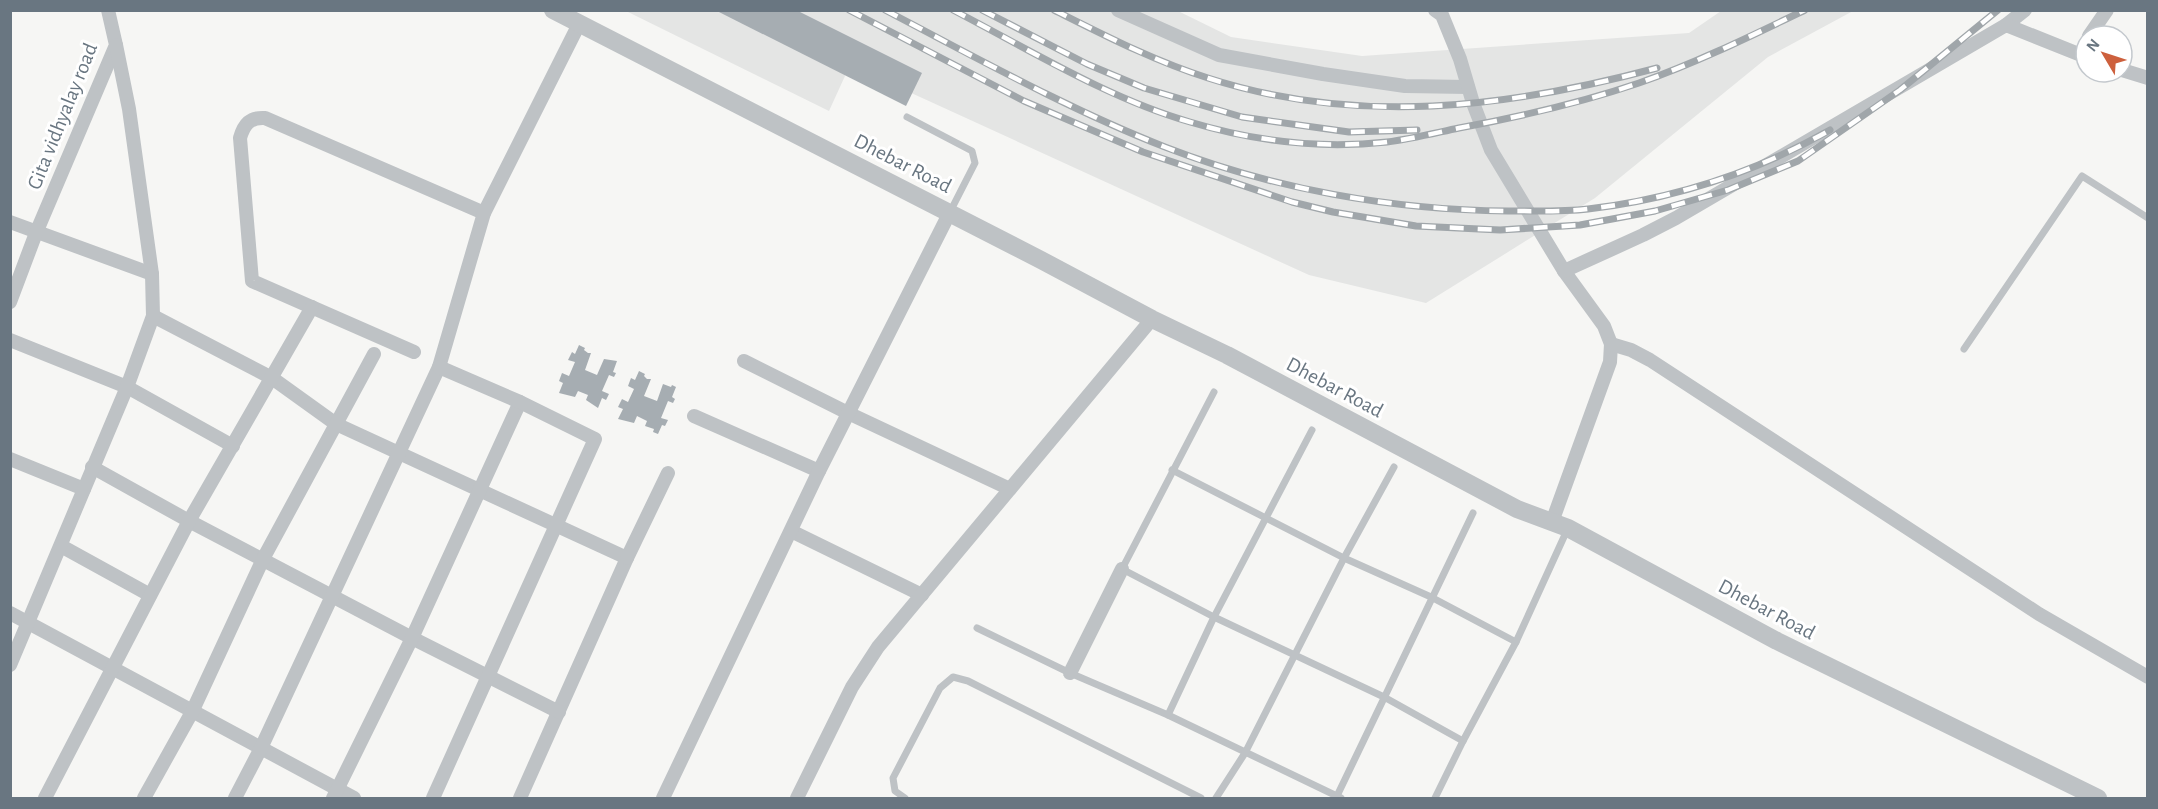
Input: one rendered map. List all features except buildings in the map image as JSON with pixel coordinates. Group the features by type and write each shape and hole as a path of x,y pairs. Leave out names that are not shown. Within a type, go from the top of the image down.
{"street":[{"name":"Gita vidhyalay road","path":"10,303 36,233 116,45 108,10"},
{"name":"Dhebar Road","path":"553,10 950,212 1152,319 1227,354 1517,509 1560,525 1777,641 2098,798"},
{"path":"1118,10 1219,54 1323,74 1405,86 1468,87"},
{"path":"1564,271 1676,218 2006,26 2025,10"},
{"path":"2097,24 2107,10"},
{"path":"1443,12 1491,150 1564,271 1604,326 1611,344 1610,362 1560,525"},
{"path":"235,798 261,748 439,367 484,213 579,24"},
{"path":"2006,26 2074,52"},
{"path":"10,665 127,387 153,316 152,274 129,110 116,45"},
{"path":"414,352 252,281 240,138 248,122 256,117 265,118 484,213"},
{"path":"663,798 819,471 950,212"},
{"path":"10,222 152,274"},
{"path":"45,798 189,521 312,307"},
{"path":"153,316 272,378 336,424 627,558"},
{"path":"797,798 852,687 878,647 1152,319"},
{"path":"10,340 127,387 233,446"},
{"path":"1611,344 1631,350 1650,360 2039,614 2148,677"},
{"path":"144,798 192,712 263,559 374,354"},
{"path":"744,361 1010,489"},
{"path":"433,798 595,439 520,402 439,367"},
{"path":"335,794 412,638 520,402"},
{"path":"694,416 819,471"},
{"path":"10,459 84,489"},
{"path":"92,467 189,521 412,638 559,712"},
{"path":"520,798 627,558 668,473"},
{"path":"791,531 922,595"},
{"path":"61,546 150,595"},
{"path":"1070,673 1122,569"},
{"path":"10,613 261,748 335,794 354,798"}],"lane":[{"path":"907,117 972,151 975,163 950,212"},
{"path":"1964,349 2082,176 2148,218"},
{"path":"1214,392 1122,569 1214,616 1384,697 1463,741"},
{"path":"1168,716 1214,616 1312,430"},
{"path":"1216,798 1245,753 1344,558 1394,467"},
{"path":"1172,470 1344,558 1431,597 1516,642"},
{"path":"977,628 1338,798 1431,597 1473,513"},
{"path":"1436,798 1463,741 1516,642 1560,525"},
{"path":"905,798 895,791 893,778 940,687 953,677 968,681 1201,798"}],"shaded area":[{"path":"626,11 1178,11 1231,37 1362,56 1689,33 1721,11 1853,11 1768,57 1595,198 1426,303 1309,275 850,65 829,111"}],"railway":[{"path":"849,10 1024,101 1143,152 1292,202 1333,212 1416,226 1500,230 1580,225 1655,211 1728,190 1798,161 1900,90 1998,10"},
{"path":"885,10 1058,100 1165,147 1248,175 1333,194 1377,201 1464,210 1508,211 1568,211 1620,204 1713,182 1773,159 1830,130"},
{"path":"953,10 1099,87 1160,112 1214,129 1263,139 1313,144 1362,144 1405,139 1527,114 1594,97 1681,67 1805,10"},
{"path":"982,10 1087,64 1144,88 1242,117 1349,132 1417,130"},
{"path":"1054,10 1129,47 1208,78 1264,93 1320,102 1376,106 1433,106 1489,101 1545,93 1657,68"}]}
